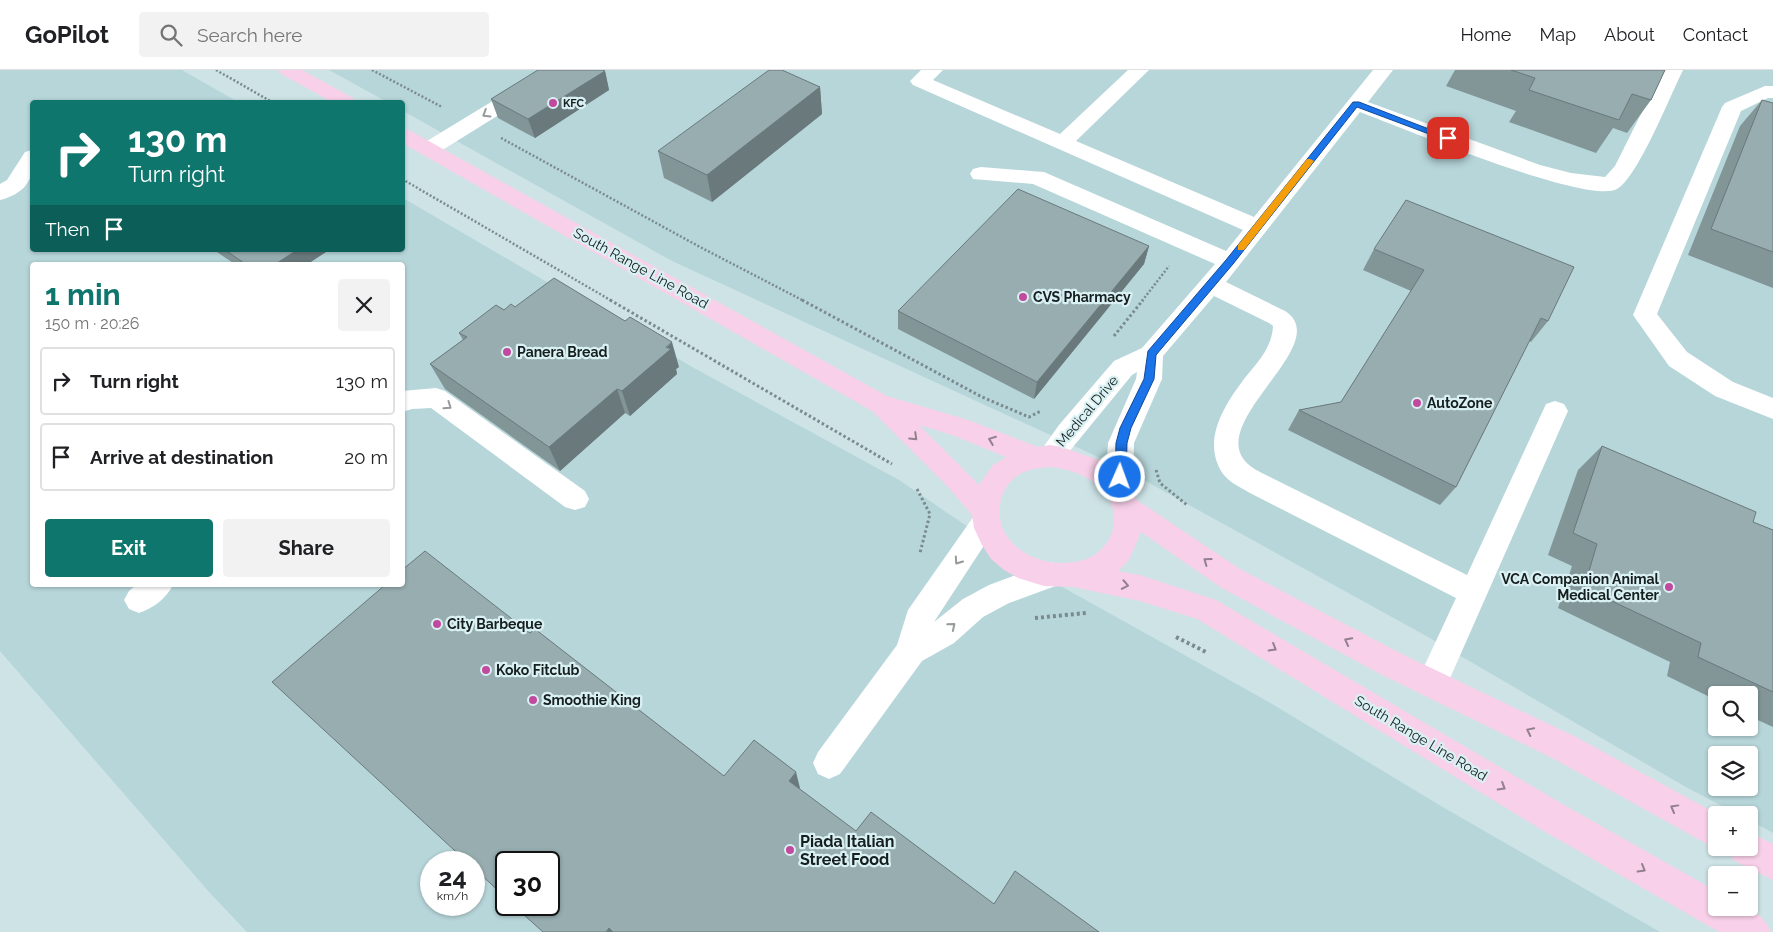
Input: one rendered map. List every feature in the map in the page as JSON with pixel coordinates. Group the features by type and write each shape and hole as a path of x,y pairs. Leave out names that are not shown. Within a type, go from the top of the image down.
{"main road":[{"path":"293,71 343,100"},
{"name":"South Range Line Road","path":"405,136 879,403 960,427 1044,457"},
{"name":"South Range Line Road","path":"879,403 958,479 986,516"},
{"path":"1122,499 1128,525 1124,543 1114,558 1097,569 1064,576 1027,568 1006,555 992,538 986,516 987,499 995,481 1010,468 1044,457 1071,459 1090,466 1107,477 1122,499 1230,578 1391,664 1565,748 1708,828"},
{"name":"South Range Line Road","path":"1064,576 1140,588 1206,609 1554,818 1753,932"},
{"path":"1758,855 1773,863"}],"street":[{"path":"429,149 558,70"},
{"path":"933,70 920,81 1257,227"},
{"path":"1062,142 1139,70"},
{"path":"1356,104 1533,170 1571,180 1610,184 1624,170 1673,70"},
{"name":"Medical Drive","path":"1044,457 1123,368 1151,354 1230,262 1356,104 1379,71"},
{"path":"1773,92 1765,92 1732,107 1645,315 1678,358 1724,388 1773,409"},
{"path":"0,193 15,185 30,160"},
{"path":"981,174 1036,177 1230,262"},
{"path":"1211,284 1277,316 1283,322 1286,330 1280,348 1236,412 1230,425 1226,441 1226,453 1234,466 1243,475 1258,484 1473,592"},
{"path":"1122,499 1121,443 1149,379 1151,354"},
{"path":"405,401 436,398 575,499"},
{"path":"1432,684 1555,411"},
{"path":"829,763 910,651 919,619 986,516"},
{"path":"910,651 943,633 973,608 999,594 1064,576"}],"path":[{"path":"216,70 268,100"},
{"path":"372,70 700,247 782,288 982,397 1029,417 1044,409"},
{"path":"405,181 892,464"},
{"path":"1112,338 1170,264"},
{"path":"1154,464 1160,483 1188,506"},
{"path":"913,482 930,514 918,559"},
{"path":"1034,618 1092,613"},
{"path":"1170,634 1214,656"}],"shaded area":[{"path":"0,70 182,70 234,100 30,100 30,252 405,252 405,199 694,368 899,480 1030,569 1267,701 1441,806 1660,932 247,932 210,893 0,651"},
{"path":"329,70 1773,70 1773,833 1758,825 1758,806 1722,806 1684,786 1428,637 1122,468 672,261 405,112 405,100 383,100"}],"building":[{"path":"538,70 605,71 528,119 491,99"},
{"path":"769,70 782,70 820,87 707,175 658,151"},
{"path":"1511,70 1665,70 1651,100 1632,94 1619,120 1529,90 1535,78"},
{"path":"1762,100 1773,103 1773,252 1711,229"},
{"name":"CVS Pharmacy","path":"1018,189 1149,246 1037,382 898,311"},
{"path":"1406,200 1574,267 1548,321 1541,318 1456,487 1299,410 1341,402 1424,270 1374,249"},
{"path":"228,252 294,252 279,262 243,262"},
{"path":"554,278 625,321 630,317 672,342 666,347 671,349 622,391 617,389 549,447 430,364 467,337 459,333 496,305 504,310 511,304 515,307"},
{"name":"VCA Companion Animal Medical Center","path":"1602,446 1756,512 1753,522 1773,530 1773,692 1698,657 1701,643 1584,588 1597,544 1573,533"},
{"path":"425,551 530,633 535,629 724,776 754,740 796,772 789,781 856,831 871,812 994,904 1015,871 1099,932 613,932 609,928 606,932 543,932 525,916 560,916 560,851 495,851 495,888 485,878 485,851 455,851 272,682 383,587 405,587 405,568"}],"slow traffic":[{"path":"1241,247 1310,161"}],"place":[{"name":"KFC","path":"553,103"},
{"name":"CVS Pharmacy","path":"1023,297"},
{"name":"Panera Bread","path":"507,352"},
{"name":"AutoZone","path":"1417,403"},
{"name":"VCA Companion Animal Medical Center","path":"1669,587"},
{"name":"City Barbeque","path":"437,624"},
{"name":"Koko Fitclub","path":"486,670"},
{"name":"Smoothie King","path":"533,700"},
{"name":"Piada Italian Street Food","path":"790,850"}],"route":[{"path":"1120,477 1122,462 1121,443 1149,379 1151,354 1230,262 1356,104 1448,138"}]}
